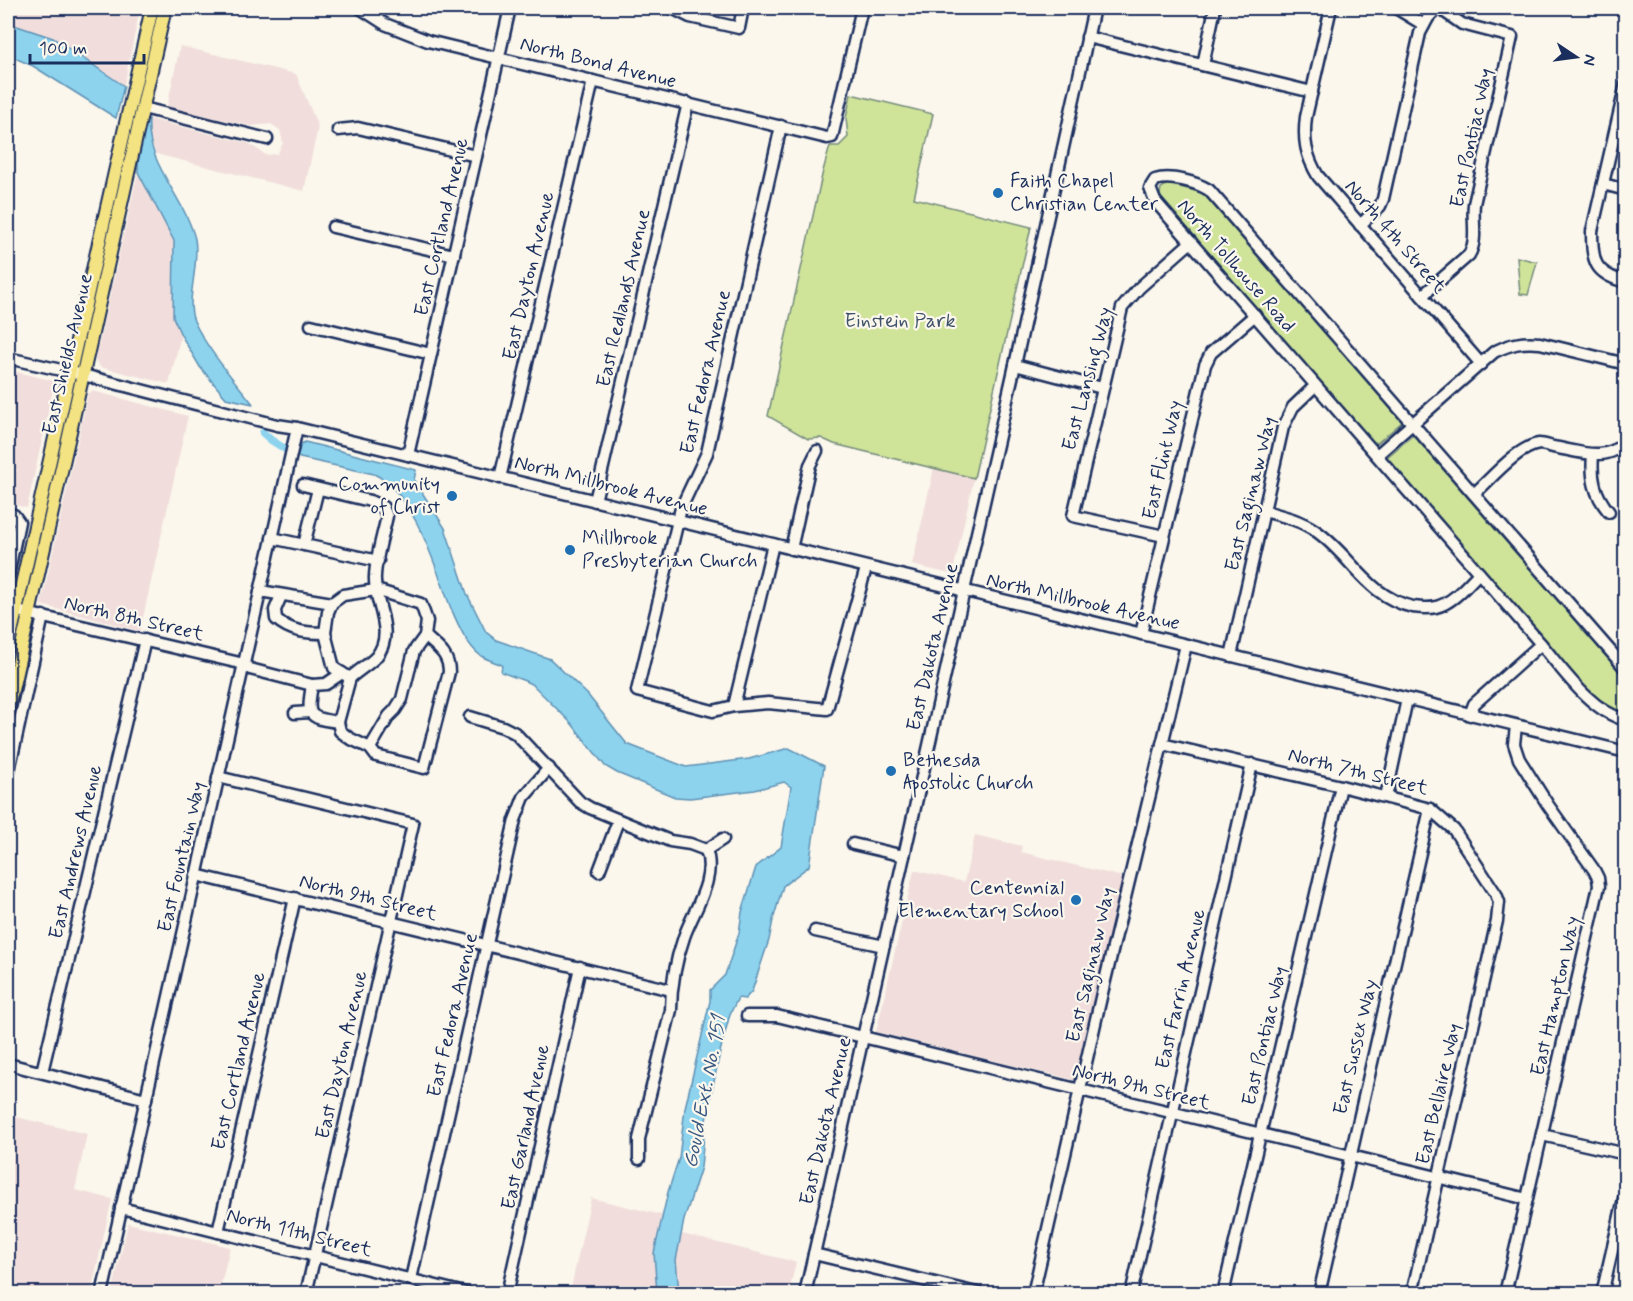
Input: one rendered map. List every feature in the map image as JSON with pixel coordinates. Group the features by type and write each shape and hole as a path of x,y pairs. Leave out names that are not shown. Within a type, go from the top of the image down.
{"main road":[{"name":"East Shields Avenue","path":"8,646 152,8"},
{"name":"East Shields Avenue","path":"8,708 165,8"},
{"path":"137,69 142,76 138,97 143,108"},
{"path":"121,204 118,184 128,138 127,133 123,130"}],"street":[{"name":"North Bond Avenue","path":"360,8 385,24 410,35 832,137 862,8"},
{"name":"East Cortland Avenue","path":"408,455 510,8"},
{"path":"672,8 690,17 739,28 743,8"},
{"name":"East Dakota Avenue","path":"805,1293 1094,8"},
{"path":"1203,65 1215,8"},
{"path":"1087,37 1312,92 1331,8"},
{"path":"1396,8 1424,25"},
{"path":"1360,225 1375,212 1383,200 1424,25 1438,8"},
{"name":"East Pontiac Way","path":"1422,296 1473,249 1474,204 1512,38 1462,24 1438,8"},
{"name":"East Dayton Avenue","path":"500,478 593,81"},
{"path":"1626,84 1592,231 1592,251 1596,266 1604,274 1626,282"},
{"name":"North 4th Street","path":"1312,92 1304,133 1305,149 1318,176 1481,364"},
{"name":"East Redlands Avenue","path":"595,501 688,103"},
{"path":"143,108 267,139"},
{"name":"East Fedora Avenue","path":"734,706 713,711 637,691 678,521 687,492 701,469 707,453 781,126"},
{"path":"338,130 358,128 476,156"},
{"name":"North Tollhouse Road","path":"1626,669 1209,190 1203,186 1167,178 1155,180 1150,188 1151,195 1479,573 1591,701 1603,711 1626,720"},
{"path":"1603,184 1626,190"},
{"path":"333,227 454,255"},
{"name":"East Lansing Way","path":"1164,536 1073,516 1122,308 1139,288 1191,242"},
{"name":"East Flint Way","path":"1141,634 1204,365 1211,353 1255,315"},
{"path":"311,325 431,354"},
{"path":"1377,456 1494,352 1508,345 1528,341 1626,364"},
{"name":"North Millbrook Avenue","path":"8,358 1470,715 1625,750"},
{"path":"1015,365 1102,388"},
{"name":"East Saginaw Way","path":"1231,656 1283,427 1293,407 1316,386"},
{"name":"East Fountain Way","path":"102,1293 297,428"},
{"path":"1474,494 1520,452 1540,444 1593,455 1610,453 1622,446 1626,440"},
{"path":"791,549 810,465 817,451"},
{"path":"1593,455 1592,482 1595,493 1609,512"},
{"path":"303,485 370,501 383,507 387,516 375,577 385,630 381,650 366,667 326,684 312,685 308,709 312,716 318,720 338,722"},
{"path":"304,544 318,489"},
{"path":"1264,511 1289,517 1316,531 1329,542 1355,577 1385,596 1410,606 1435,608 1448,602 1479,573"},
{"path":"8,575 18,527 13,515"},
{"path":"272,538 378,561"},
{"path":"773,544 734,706 768,703 827,709 866,568"},
{"path":"346,675 334,668 325,633 328,612 332,603 343,595 376,590 421,604 427,621 425,636 414,651 402,699 370,748"},
{"path":"260,591 332,603"},
{"path":"281,596 275,610 276,619 302,633 325,633"},
{"name":"North 8th Street","path":"15,611 244,664 250,669 312,685"},
{"path":"8,775 43,616"},
{"path":"346,675 338,722 340,731 370,748 376,756 424,768 449,672 449,662 443,653 425,636"},
{"name":"East Andrews Avenue","path":"42,1072 145,640"},
{"path":"1470,715 1474,704 1541,644"},
{"name":"East Saginaw Way","path":"1033,1293 1186,645"},
{"path":"1386,797 1407,699"},
{"path":"295,713 310,712"},
{"path":"470,717 515,733 580,802 618,821 670,841 690,844 706,850 709,858 707,876 684,936 672,990 671,1010 639,1139 639,1159"},
{"name":"East Hampton Way","path":"1505,1293 1599,886 1594,870 1548,806 1519,759 1514,744 1516,726"},
{"name":"North 7th Street","path":"1162,744 1430,809 1454,830 1492,886 1499,902"},
{"name":"East Farrin Avenue","path":"1131,1293 1252,764"},
{"name":"East Fedora Avenue","path":"411,1279 519,807 531,788 549,768"},
{"name":"East Dayton Avenue","path":"218,777 413,824 306,1293"},
{"name":"East Pontiac Way","path":"1223,1293 1341,786"},
{"name":"East Sussex Way","path":"1318,1293 1430,809"},
{"path":"598,871 618,821"},
{"path":"706,850 723,839"},
{"path":"853,844 904,856"},
{"name":"North 9th Street","path":"196,875 672,990"},
{"name":"East Cortland Avenue","path":"218,1232 295,898"},
{"name":"East Bellaire Way","path":"1412,1293 1497,921 1499,902"},
{"path":"814,931 884,946"},
{"name":"East Garland Avenue","path":"507,1293 580,967"},
{"name":"North 9th Street","path":"747,1017 777,1016 1527,1199"},
{"path":"8,1064 146,1099"},
{"path":"1542,1135 1626,1154"},
{"path":"1602,1293 1626,1190"},
{"name":"North 11th Street","path":"121,1208 469,1293"},
{"path":"814,1254 981,1293"}],"shaded area":[{"path":"8,8 140,8 124,86 53,38 8,23"},
{"path":"180,46 296,74 318,127 304,191 156,154 149,137 149,119 248,143 266,155 277,154 283,143 280,130 271,124 251,126 167,107"},
{"path":"138,172 175,241 173,317 181,335 169,384 100,367 95,360"},
{"path":"8,370 55,381 27,508 8,503 8,486 17,470 8,462"},
{"path":"93,391 188,416 140,631 41,605 88,394"},
{"path":"934,468 974,478 953,572 950,574 912,565"},
{"path":"975,835 1022,846 1021,852 1123,877 1078,1081 876,1032 914,870 964,882"},
{"path":"8,1115 87,1134 75,1190 112,1199 91,1293 8,1293"},
{"path":"591,1198 662,1215 654,1253 657,1293 570,1292"},
{"path":"128,1223 230,1247 219,1293 112,1293"},
{"path":"682,1234 796,1262 789,1293 679,1294 676,1260"}],"green space":[{"name":"Einstein Park","path":"851,94 933,114 914,198 1031,227 974,478 834,444 821,438 808,439 768,416 823,171 830,146 839,146 848,137 846,118"},
{"path":"1168,184 1203,193 1402,422 1375,445 1161,198 1161,188"},
{"path":"1517,257 1537,262 1528,295 1520,294"},
{"path":"1413,435 1625,678 1625,712 1623,714 1606,706 1588,691 1386,458"}],"water":[{"path":"8,23 53,38 124,86 116,118 33,66 8,55"},
{"path":"149,119 149,135 153,151 183,209 195,239 196,260 191,303 194,321 213,353 253,404 226,398 200,367 173,317 174,241 138,172 138,157 146,120"},
{"path":"305,442 416,470 414,480 445,528 467,594 486,632 496,640 550,659 587,694 627,744 686,767 749,759 789,748 824,766 809,866 783,886 769,940 752,991 745,999 738,998 730,1014 705,1125 701,1167 684,1220 676,1260 679,1293 657,1293 654,1253 668,1192 679,1158 685,1108 710,1001 710,990 725,975 739,933 742,912 756,867 781,847 791,787 784,782 755,790 690,798 675,797 605,766 572,724 533,685 501,672 502,665 481,656 471,646 453,612 421,532 401,497 388,483 374,474 300,458 297,456 299,445"}],"waterway":[{"name":"Gould Ext. No. 151","path":"263,433 285,449"}],"place":[{"name":"Faith Chapel Christian Center","path":"998,193"},
{"name":"Community of Christ","path":"452,496"},
{"name":"Millbrook Presbyterian Church","path":"570,550"},
{"name":"Bethesda Apostolic Church","path":"891,771"},
{"name":"Centennial Elementary School","path":"1076,900"}]}
